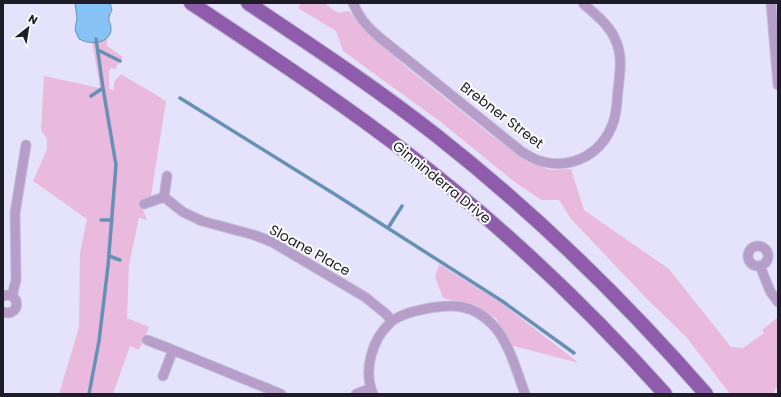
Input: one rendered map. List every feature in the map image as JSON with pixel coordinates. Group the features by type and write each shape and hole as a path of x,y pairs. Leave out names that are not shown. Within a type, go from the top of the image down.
{"main road":[{"path":"248,3 388,98 484,174 531,214 602,282 659,340 706,394"},
{"name":"Ginninderra Drive","path":"192,4 312,83 413,157 460,195 506,234 582,306 630,355 665,394"}],"street":[{"name":"Brebner Street","path":"354,3 359,15 371,31 522,152 536,160 560,164 576,161 591,154 608,136 614,121 620,70 620,55 616,40 612,33 583,3"},
{"path":"774,9 778,85"},
{"path":"3,312 12,312 16,308 16,301 8,296 16,280 15,213 26,145"},
{"path":"144,204 164,197 167,176"},
{"name":"Sloane Place","path":"164,197 183,212 202,221 272,242 365,297 386,314 392,321"},
{"path":"760,266 770,291 778,302"},
{"path":"356,394 372,391 369,366 373,348 382,332 392,321 413,312 446,306 463,307 478,313 491,323 501,337 525,394"},
{"path":"147,340 281,394"},
{"path":"163,376 173,350"}],"shaded area":[{"path":"301,3 324,3 338,13 349,11 365,31 411,71 491,135 529,163 551,170 571,169 584,210 669,269 731,347 743,348 764,333 762,330 778,317 778,386 775,389 774,394 730,394 687,338 646,298 571,219 559,200 541,200 512,180 442,123 343,51 336,31 298,8"},
{"path":"107,37 107,46 123,57 115,69 111,68 109,71 109,89 114,90 114,82 121,74 166,101 151,196 141,205 147,220 139,218 129,265 127,318 149,327 139,350 130,346 113,394 59,394 79,327 80,253 87,219 33,181 47,149 47,139 41,130 44,76 100,88 92,42 103,41"},
{"path":"439,264 500,302 579,363 510,345 496,318 472,304 443,298 435,277"}],"water":[{"path":"75,3 110,3 112,10 109,17 111,31 108,37 95,43 86,42 79,39 75,30 77,18"}],"waterway":[{"path":"89,394 99,341 108,266 116,165 96,39"},
{"path":"98,50 120,61"},
{"path":"91,96 103,88"},
{"path":"180,98 502,301 574,353"},
{"path":"388,228 402,206"},
{"path":"101,220 112,220"},
{"path":"109,256 120,260"}]}
